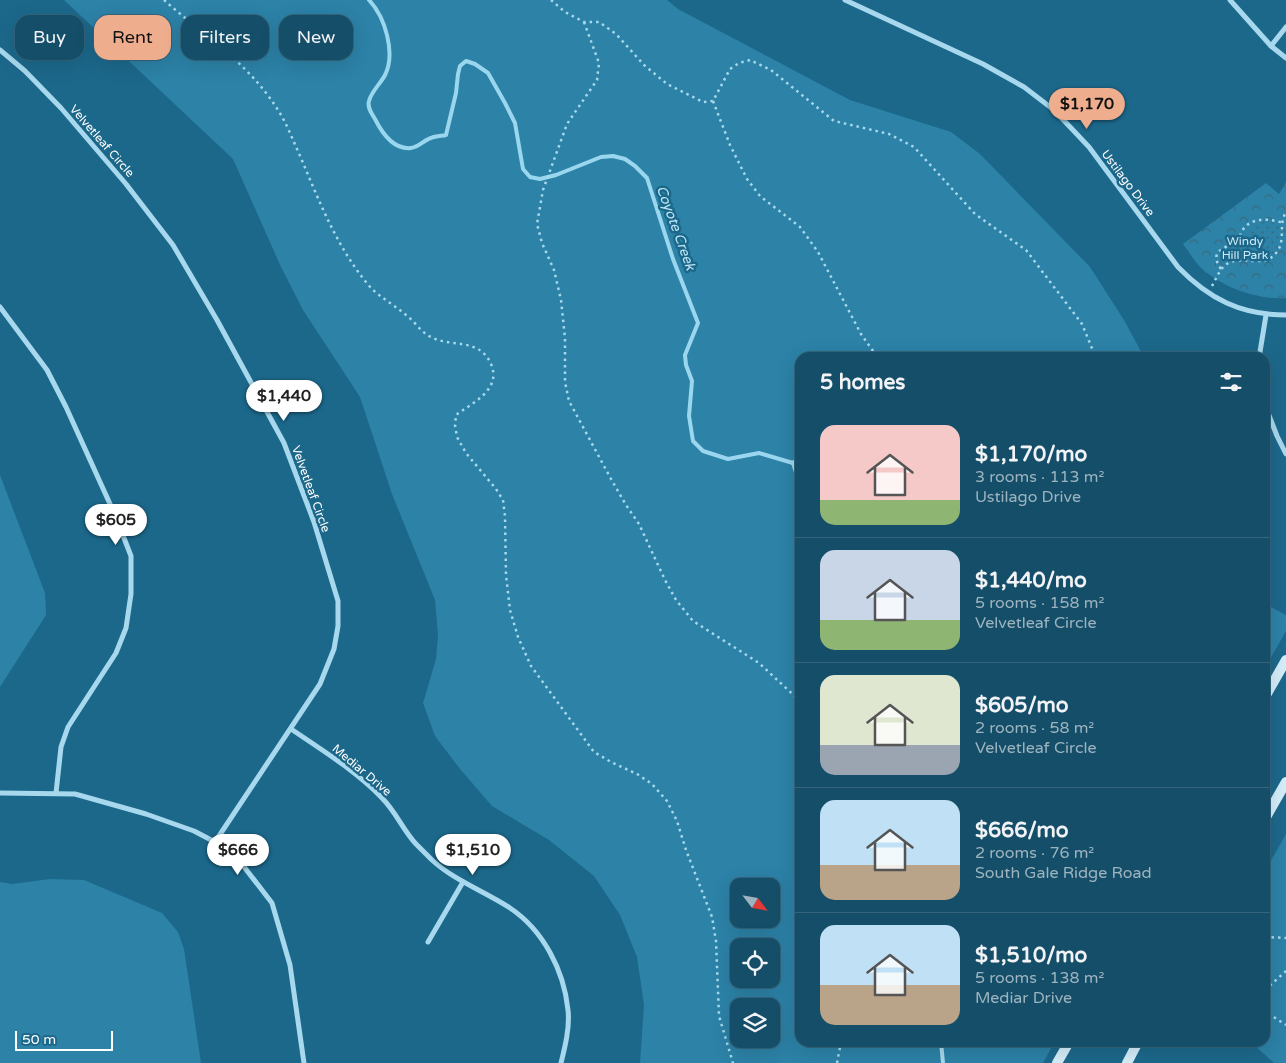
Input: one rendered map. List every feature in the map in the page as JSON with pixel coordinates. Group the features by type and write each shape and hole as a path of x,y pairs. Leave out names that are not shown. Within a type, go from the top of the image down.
{"main road":[{"path":"1270,688 1286,660"},
{"path":"1270,810 1286,782"},
{"path":"1057,1063 1065,1047"},
{"path":"1127,1063 1135,1047"}],"street":[{"name":"Ustilago Drive","path":"845,0 983,64 1024,87 1054,110 1088,147 1178,267 1194,284 1207,293 1242,309 1266,315 1286,315"},
{"path":"1230,0 1271,46 1286,58"},
{"path":"1271,46 1286,26"},
{"name":"Velvetleaf Circle","path":"0,50 25,71 61,108 126,184 173,245 217,320 284,443 314,522 338,600 338,626 334,649 320,684 215,842"},
{"path":"0,307 47,370 115,515 131,556 132,594 126,628 116,653 68,727 61,747 56,793"},
{"path":"1260,352 1266,315"},
{"path":"1270,418 1286,454"},
{"name":"Mediar Drive","path":"291,729 339,761 384,799 415,843 435,862 463,882 510,908 528,922 543,940 552,957 565,993 568,1012 561,1063"},
{"path":"0,793 76,794 146,814 194,831 215,842 238,859 272,903 290,965 304,1063"},
{"path":"428,942 463,882"}],"lane":[{"path":"942,1047 943,1063"}],"path":[{"path":"164,0 190,24 240,64 277,107 329,225 358,271 373,289 409,317 426,334 440,341 474,346 485,352 492,366 494,379 487,392 456,415 455,425 457,437 466,454 503,500 506,575 510,610 518,637 531,666 594,752 637,774 652,784 667,801 677,821 712,917 716,942 719,1016 734,1063"},
{"path":"551,0 565,12 584,22 599,22 616,34 644,64 668,84 702,102 713,101"},
{"path":"584,22 599,64 597,80 567,124 543,190 537,224 542,243 554,270 561,300 565,338 564,382 569,401 576,418 594,445 626,505 639,524 676,600 694,620 759,663 795,697"},
{"path":"874,352 861,334 818,252 800,227 760,196 747,179 730,145 713,101 730,69 739,62 750,60 771,70 834,121 889,134 914,148 975,214 1026,250 1082,324 1094,352"},
{"path":"1207,293 1221,269 1231,262 1237,260 1259,262 1272,258 1277,253 1283,242 1283,223 1286,212"},
{"path":"1221,269 1217,263 1217,254 1220,250 1237,240 1244,228 1267,219 1283,223"},
{"path":"1270,938 1286,938"},
{"path":"1270,985 1286,971"},
{"path":"1270,1015 1286,1025"},
{"path":"837,1063 840,1047"}],"green space":[{"path":"64,0 667,0 678,9 850,100 951,132 980,154 1090,267 1124,320 1141,352 795,352 795,1047 1052,1047 1043,1063 640,1063 644,1005 637,957 620,915 594,876 549,840 492,806 435,736 423,703 436,659 438,635 435,600 392,494 360,397 303,310 281,267 233,159 128,60 171,60 171,15 94,15 94,28 84,19 84,15 80,15"},
{"name":"Windy Hill Park","path":"1286,182 1286,298 1253,295 1220,282 1202,269 1183,244 1266,183 1279,194"},
{"path":"1266,221 1278,224 1281,234 1281,244 1273,255 1259,260 1239,258 1227,261 1220,254 1241,238 1251,226"},
{"path":"0,475 45,593 46,615 0,687"},
{"path":"1270,607 1286,615 1286,631 1270,659"},
{"path":"1286,834 1286,1063 1274,1063 1256,1047 1270,1047 1270,862"},
{"path":"50,879 84,880 162,913 178,932 184,949 201,1063 0,1063 0,882 12,884"}],"waterway":[{"name":"Coyote Creek","path":"369,0 375,7 384,25 389,46 388,66 385,75 372,94 369,106 371,113 389,140 399,146 411,148 431,138 446,135 460,66 466,61 475,64 488,73 505,103 515,123 523,169 530,177 540,179 556,175 601,157 613,156 625,159 647,178 673,259 698,323 685,355 686,365 692,381 689,416 693,441 703,451 728,459 759,453 793,463"},
{"name":"Coyote Creek","path":"793,463 795,469"}]}
